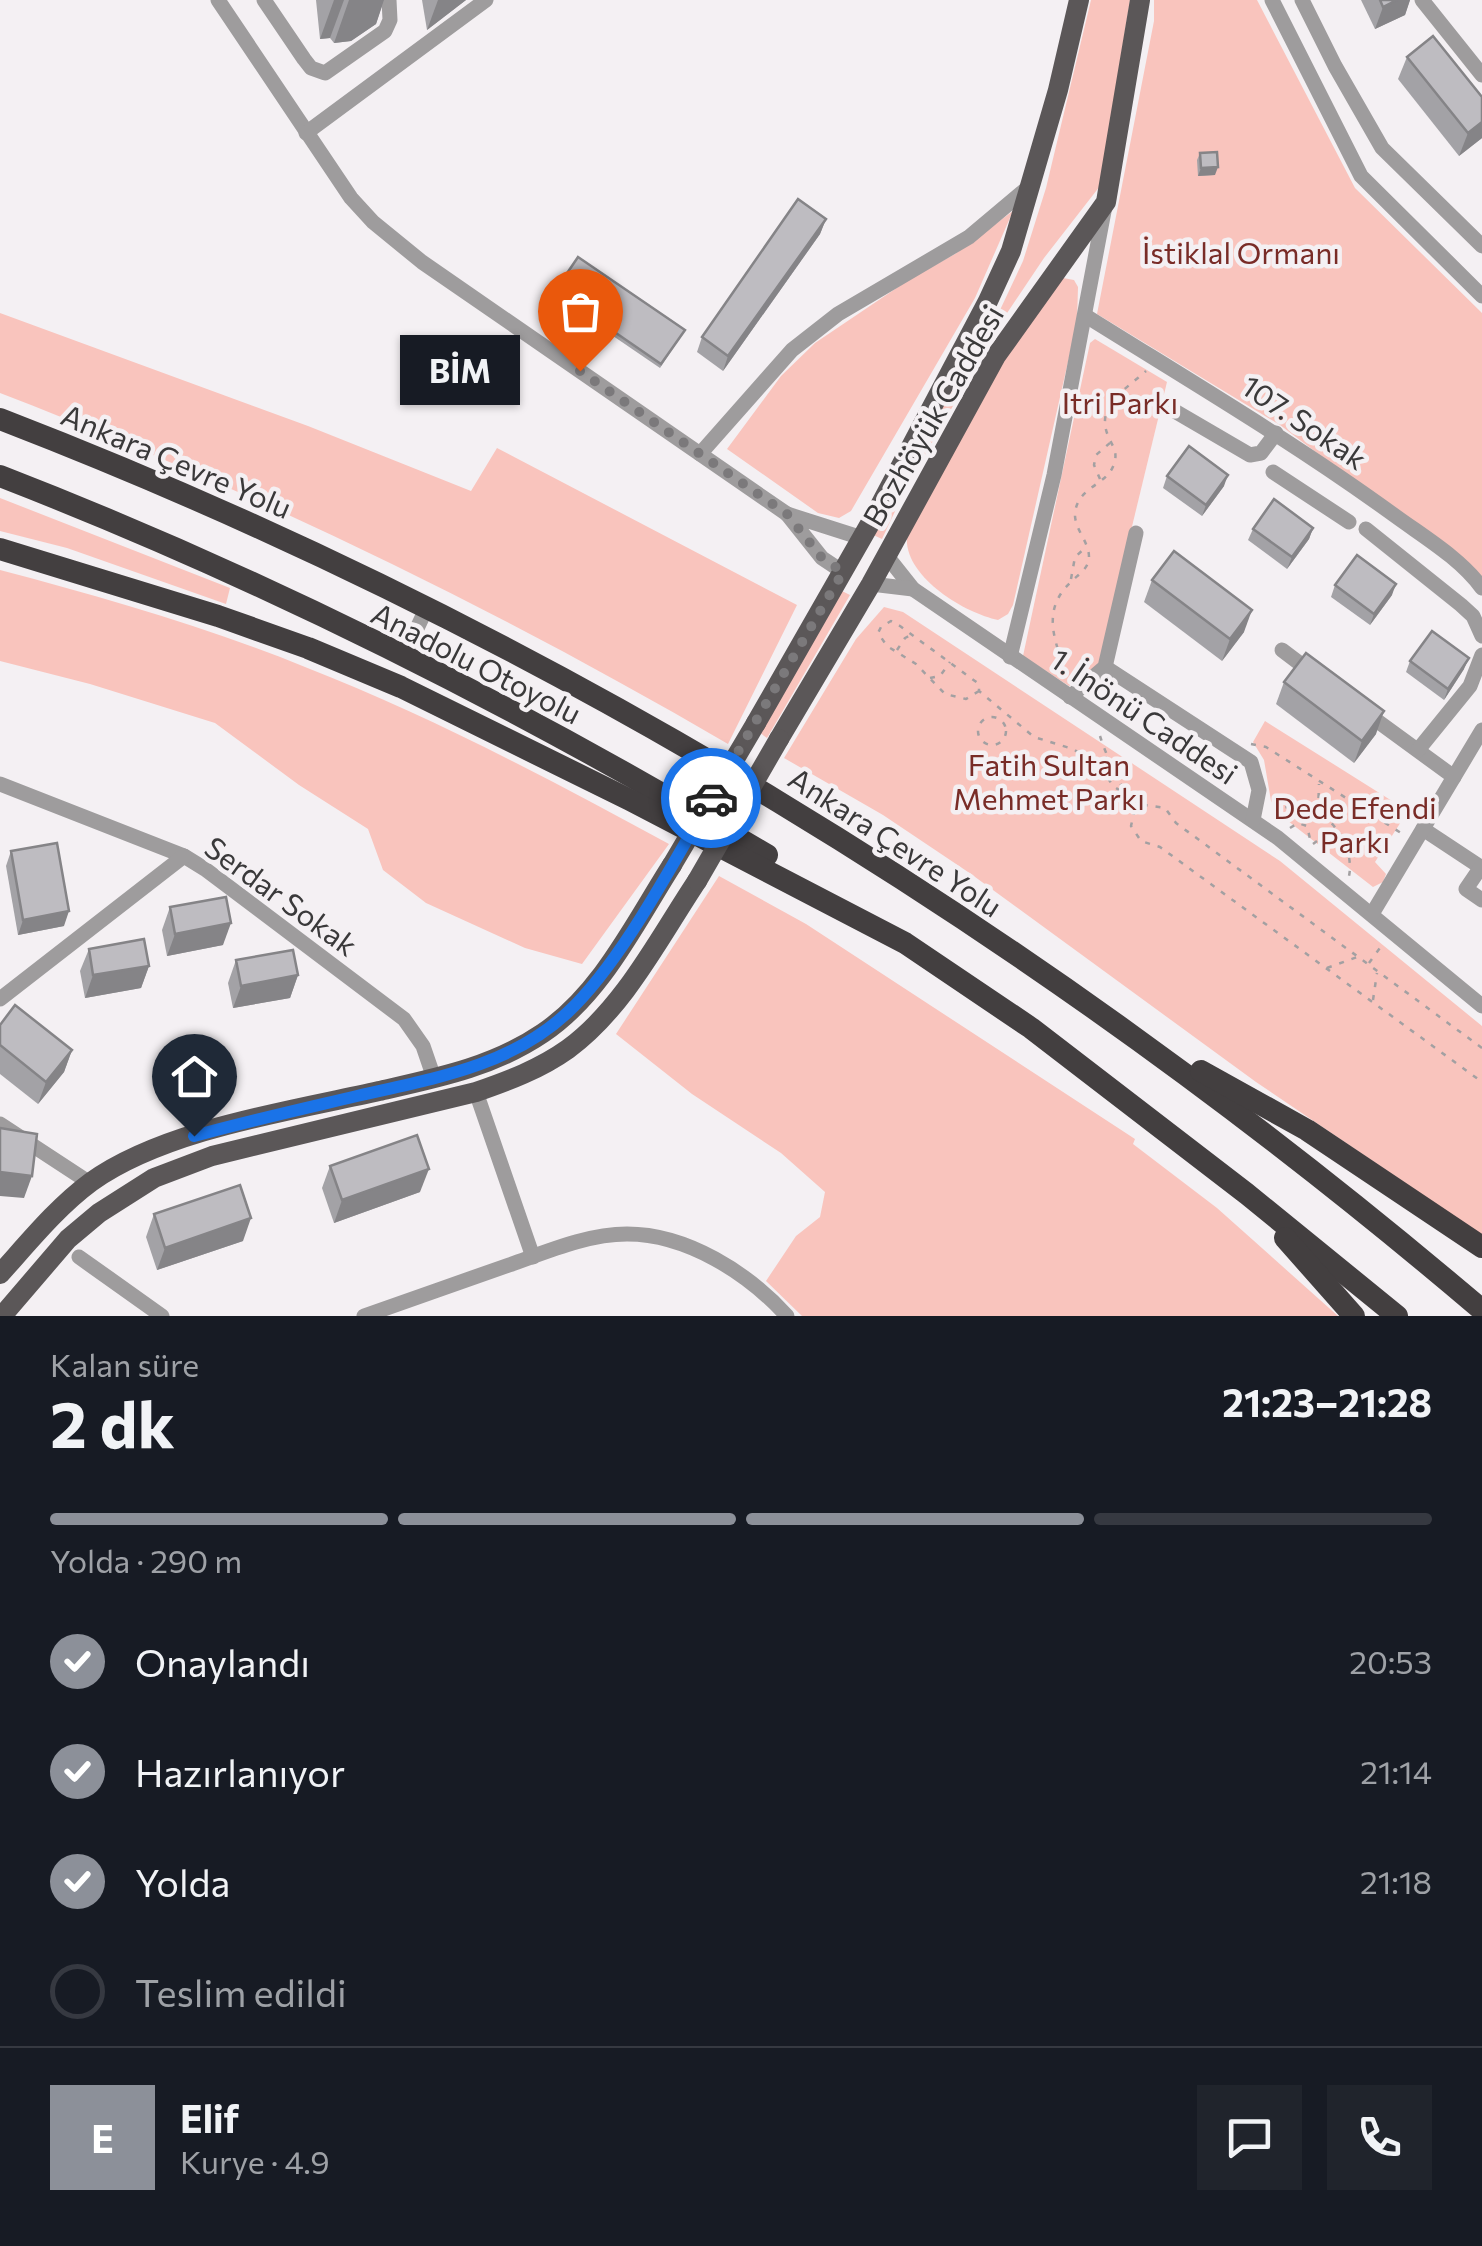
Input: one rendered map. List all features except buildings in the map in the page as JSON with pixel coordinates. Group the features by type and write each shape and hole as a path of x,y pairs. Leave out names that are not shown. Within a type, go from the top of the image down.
{"highway":[{"name":"Ankara Çevre Yolu","path":"0,418 162,484 427,607 533,661 802,814 929,894 1123,1027 1294,1156 1482,1310"},
{"name":"Anadolu Otoyolu","path":"0,476 210,564 404,656 639,780 766,854 905,943"},
{"path":"0,549 218,616 401,686 905,943 1030,1028 1247,1194 1396,1316"},
{"path":"1123,1027 1307,1130 1482,1247"},
{"path":"1247,1194 1354,1316"}],"main road":[{"name":"Bozhöyük Caddesi","path":"0,1274 90,1183 133,1159 194,1136 459,1073 507,1054 546,1031 600,977 672,866 843,572 988,302 1011,251 1031,185 1079,0"},
{"name":"Bozhöyük Caddesi","path":"2,1316 68,1240 99,1213 154,1178 212,1156 476,1092 528,1072 583,1036 618,998 698,882 871,584 996,356 1106,202 1112,185 1140,0"},
{"path":"862,538 886,556"},
{"path":"843,572 871,584"}],"street":[{"path":"218,0 351,198 400,245 787,514 862,538"},
{"path":"264,0 304,60 311,68 325,73 385,30 391,14 389,0"},
{"path":"306,133 486,0"},
{"path":"1272,0 1362,176 1482,296"},
{"path":"1302,0 1382,148 1482,246"},
{"path":"1422,0 1482,75"},
{"path":"1312,77 1335,66"},
{"path":"700,454 792,350 838,314 969,237 1031,185"},
{"path":"1010,657 1054,475 1106,202"},
{"path":"1071,251 1092,252 1096,264"},
{"name":"107. Sokak","path":"1086,316 1332,470 1474,576 1482,588"},
{"path":"1166,406 1250,455 1261,453 1276,433"},
{"path":"1313,498 1332,470"},
{"path":"1272,472 1349,522"},
{"path":"787,514 822,558 843,572"},
{"path":"1366,529 1473,616 1482,636"},
{"path":"1066,694 1104,667 1136,532"},
{"name":"1. İnönü Caddesi","path":"886,556 913,589 1278,838 1482,1006"},
{"name":"1. İnönü Caddesi","path":"871,584 913,589"},
{"path":"404,656 427,607"},
{"path":"1282,650 1327,684"},
{"path":"1418,750 1476,691 1482,655"},
{"path":"1104,667 1250,762 1259,790 1253,820"},
{"path":"1357,706 1454,777"},
{"path":"1372,914 1482,730"},
{"name":"Serdar Sokak","path":"0,784 184,856 206,869 404,1019 423,1046 434,1078"},
{"path":"1419,835 1481,868 1466,889 1482,900"},
{"path":"0,999 184,856"},
{"path":"476,1092 533,1257"},
{"path":"0,1124 90,1183"},
{"path":"364,1316 609,1235 646,1235 702,1253 748,1281 786,1316"},
{"path":"79,1257 162,1316"}],"path":[{"path":"1066,694 1067,675 1054,638 1052,614 1062,591 1086,567 1086,548 1075,509 1084,491 1101,480 1116,462 1103,416 1156,360"},
{"path":"1101,480 1094,465 1096,455 1111,442"},
{"path":"1072,581 1075,556 1086,548"},
{"path":"891,621 951,662 979,684 979,690 966,699 946,694 916,664 881,638 880,627 891,621"},
{"path":"896,652 911,635"},
{"path":"929,678 940,676 951,662"},
{"path":"979,690 1034,736 1073,749 1100,766 1137,810"},
{"path":"1000,720 1008,712"},
{"path":"1095,715 1124,793"},
{"path":"991,717 1000,720 1006,727 1003,740 996,745 983,741 978,729 983,721 991,717"},
{"path":"1238,754 1253,742 1419,835"},
{"path":"1100,766 1108,756"},
{"path":"1318,813 1319,782"},
{"path":"1482,1048 1176,823 1165,808 1152,804 1137,810 1131,826 1141,842 1160,847 1482,1082"},
{"path":"1274,814 1282,808 1297,806 1318,813 1336,827 1344,836 1349,854 1350,869 1342,890"},
{"path":"1278,838 1298,823 1307,826 1312,834 1311,844 1336,827"},
{"path":"1368,964 1392,931"},
{"path":"1326,968 1358,956"},
{"path":"1372,1003 1378,972"}],"green space":[{"path":"1091,0 1130,0 1100,186 1001,322 906,488 882,539 869,533 1000,310 1023,261 1046,188"},
{"name":"İstiklal Ormanı","path":"1154,0 1257,0 1355,188 1482,313 1482,580 1280,425 1097,314 1154,21"},
{"path":"1013,211 975,298 851,511 839,518 818,513 727,449 781,376 815,343 910,279 955,254"},
{"path":"1063,278 1074,280 1078,287 1077,322 1013,605 998,620 953,601 925,578 908,551 907,536 1008,350"},
{"path":"0,313 308,426 471,491 497,448 797,605 728,744 551,645 371,554 187,470 0,393"},
{"name":"Itri Parkı","path":"1095,339 1167,382 1097,671 1069,686 1023,656 1090,343"},
{"path":"0,498 230,588 226,604 67,548 0,531"},
{"path":"0,570 192,626 352,686 490,750 669,844 582,964 525,948 426,903 383,870 368,829 299,785 215,723 0,661"},
{"path":"838,589 850,595 767,738 760,733"},
{"name":"Fatih Sultan Mehmet Parkı","path":"884,607 903,612 1280,861 1482,1026 1482,1235 1256,1082 971,874 883,815 784,758 856,639"},
{"name":"Dede Efendi Parkı","path":"1265,721 1408,811 1375,862 1386,874 1383,882 1373,887 1279,814 1271,801 1264,760 1253,742"},
{"path":"719,876 806,924 1135,1139 1133,1144 1217,1208 1338,1316 802,1316 766,1281 796,1236 820,1217 825,1192 781,1153 692,1094 616,1034"}],"way so far":[{"path":"580,371 787,514 822,558 843,572 711,798"}],"place":[{"name":"BİM","path":"580,371"}],"route":[{"path":"194,1136 459,1073 507,1054 546,1031 600,977 711,798"}]}
